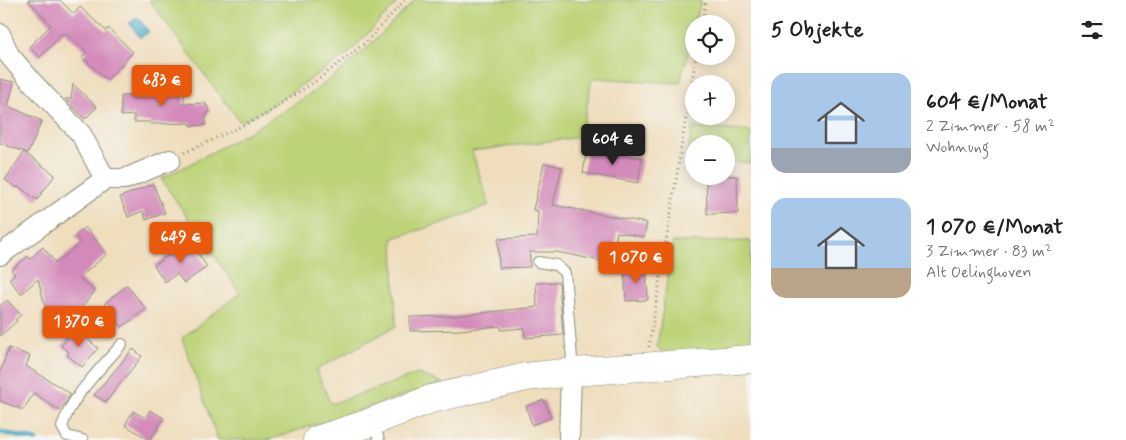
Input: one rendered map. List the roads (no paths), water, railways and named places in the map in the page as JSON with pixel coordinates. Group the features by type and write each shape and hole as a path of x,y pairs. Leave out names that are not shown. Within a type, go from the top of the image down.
{"main road":[{"path":"317,440 377,431 431,399 526,377 751,359"}],"street":[{"path":"0,34 9,55 81,134 105,179"},
{"path":"0,255 105,179 125,179 170,160"},
{"path":"569,440 572,372"}],"lane":[{"path":"538,262 556,265 565,273 572,372"},
{"path":"83,440 68,436 62,427 65,417 89,382 122,344"}],"water":[{"path":"138,17 149,32 140,38 129,23"}],"waterway":[{"path":"0,432 36,440"}]}
